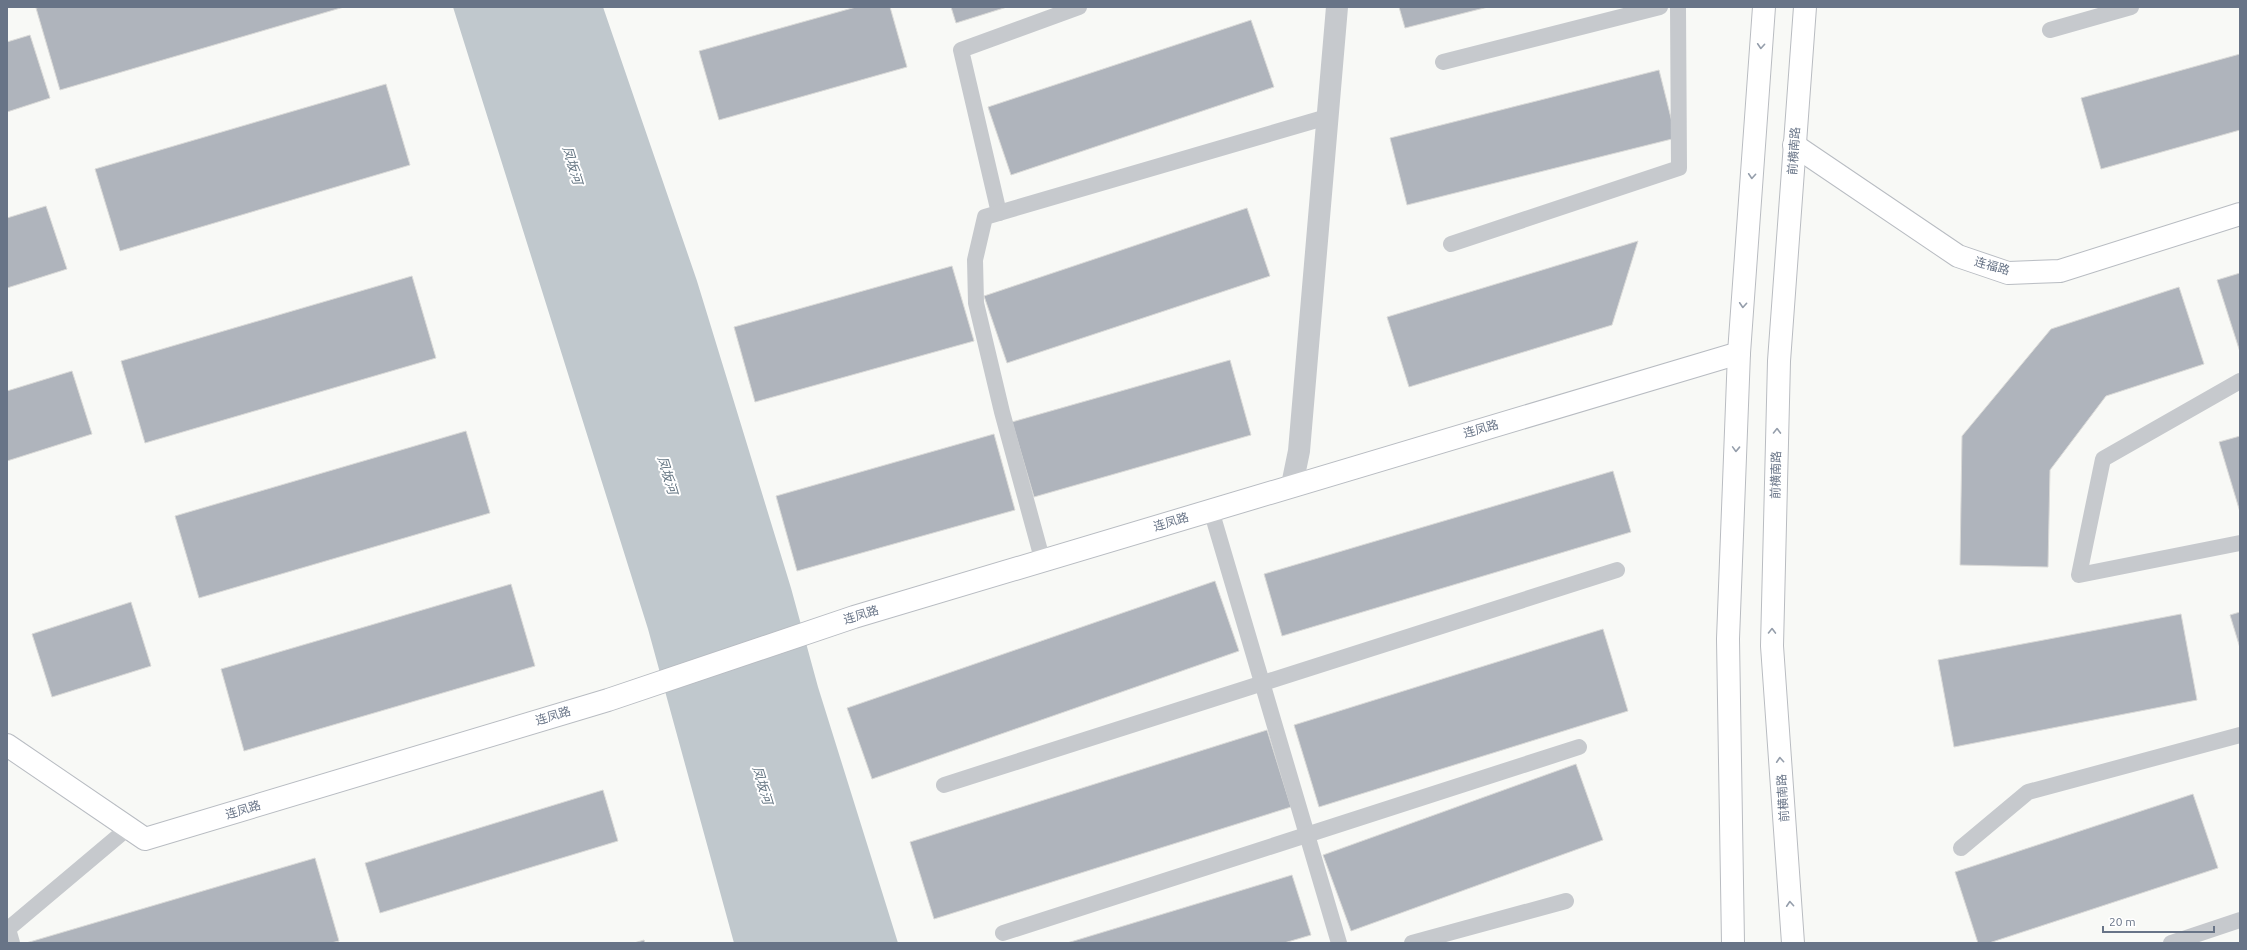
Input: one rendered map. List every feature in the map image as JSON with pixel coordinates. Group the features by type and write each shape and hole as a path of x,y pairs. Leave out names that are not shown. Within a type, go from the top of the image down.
{"street":[{"path":"1292,485 1299,450 1337,7"},
{"path":"1733,943 1728,639 1739,353 1764,7"},
{"name":"前横南路","path":"1793,943 1772,646 1779,361 1805,7"},
{"name":"连福路","path":"1794,145 1958,256 2008,273 2060,270 2240,214"},
{"name":"连凤路","path":"7,745 146,839 608,700 854,617 1043,562 1292,485 1739,353"}],"lane":[{"path":"999,213 961,50 1079,7"},
{"path":"1443,62 1660,7"},
{"path":"1451,244 1679,168 1678,7"},
{"path":"2050,30 2130,7"},
{"path":"1043,562 1002,412 976,303 975,260 986,217 1327,117"},
{"path":"2240,381 2103,459 2079,575 2240,543"},
{"path":"1211,510 1339,943"},
{"path":"944,785 1617,570"},
{"path":"1961,848 2028,792 2240,735"},
{"path":"1002,934 1579,747"},
{"path":"12,943 8,929 128,828"},
{"path":"1412,943 1566,901"},
{"path":"2171,943 2240,920"}],"water":[{"name":"凤坂河","path":"453,7 603,7 697,281 791,588 818,687 898,943 734,943 648,629"}],"building":[{"path":"344,7 60,90 36,8"},
{"path":"856,7 890,7 907,67 719,120 699,51"},
{"path":"951,7 1007,7 956,23"},
{"path":"1399,7 1488,7 1405,28"},
{"path":"1251,20 1274,87 1011,175 988,107"},
{"path":"30,35 50,98 7,112 7,42"},
{"path":"2240,54 2240,130 2101,169 2081,98"},
{"path":"1659,70 1676,138 1407,205 1390,138"},
{"path":"386,84 410,165 120,251 95,169"},
{"path":"46,206 67,269 7,288 7,218"},
{"path":"1247,208 1270,276 1007,363 984,296"},
{"path":"1638,241 1612,325 1409,387 1387,317"},
{"path":"952,266 974,341 755,402 734,327"},
{"path":"2240,273 2240,352 2217,280"},
{"path":"412,276 436,358 145,443 121,361"},
{"path":"2179,287 2204,364 2106,396 2050,470 2048,567 1960,565 1962,436 2051,329"},
{"path":"1230,360 1251,435 1034,497 1012,422"},
{"path":"72,371 92,434 7,461 7,391"},
{"path":"466,431 490,513 199,598 175,516"},
{"path":"994,434 1015,510 797,571 776,496"},
{"path":"2240,436 2240,512 2219,442"},
{"path":"1613,471 1631,532 1282,636 1264,574"},
{"path":"1215,581 1239,651 872,779 847,708"},
{"path":"511,584 535,666 244,751 221,669"},
{"path":"131,602 151,666 52,697 32,634"},
{"path":"2240,612 2240,648 2230,615"},
{"path":"2181,614 2197,700 1954,747 1938,660"},
{"path":"1603,629 1628,711 1319,807 1294,725"},
{"path":"1267,730 1291,807 934,919 910,842"},
{"path":"1576,764 1603,840 1351,931 1323,855"},
{"path":"603,790 618,841 380,913 365,863"},
{"path":"2193,794 2218,868 1989,943 1978,943 1955,872"},
{"path":"315,858 339,941 331,943 26,943"},
{"path":"1292,875 1311,935 1284,943 1067,943"},
{"path":"644,940 645,943 634,943"}]}
